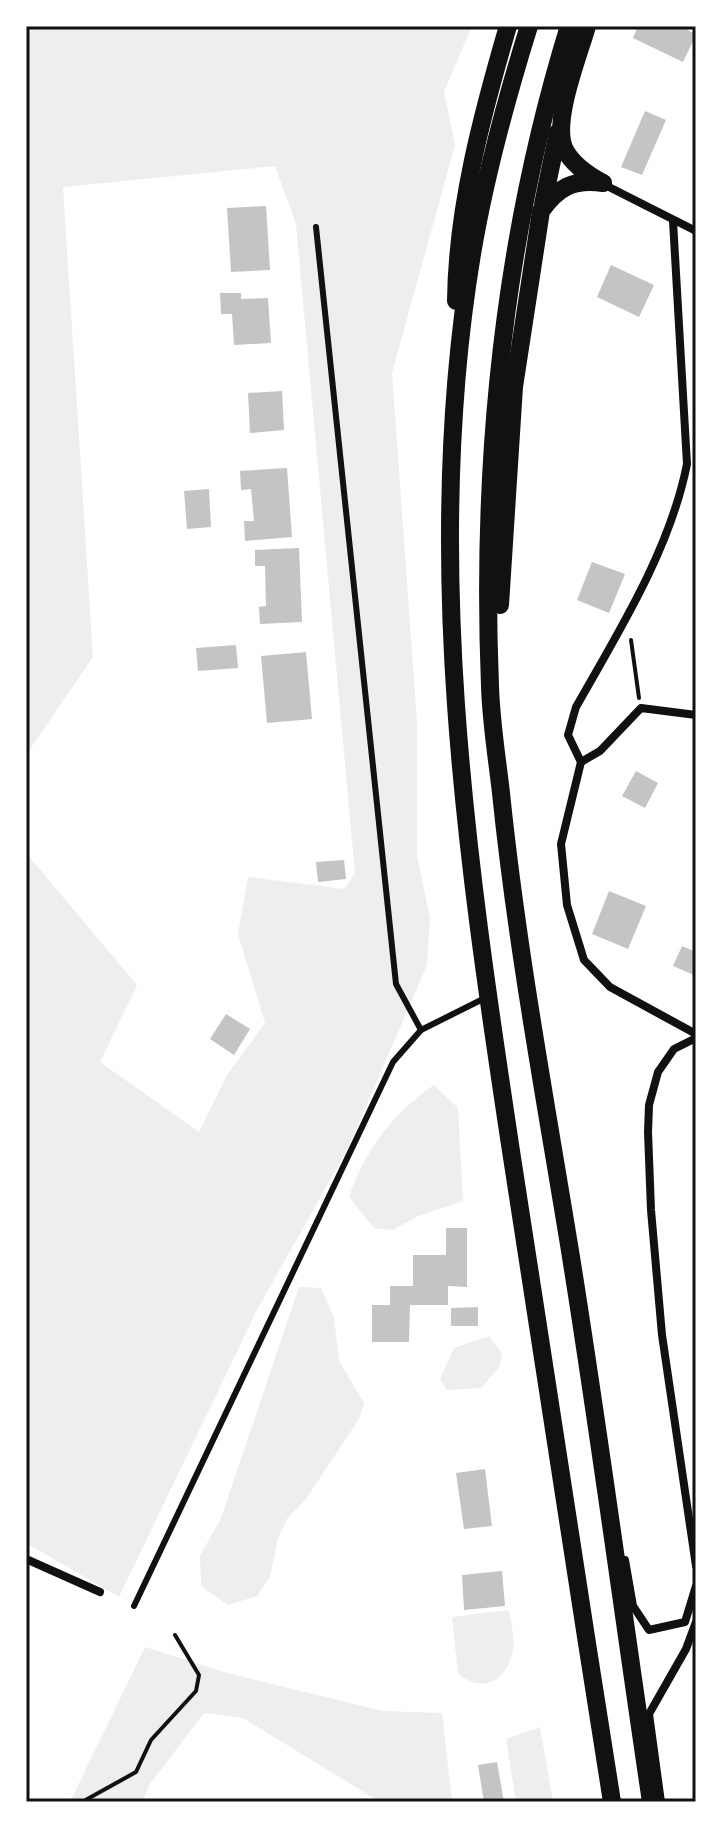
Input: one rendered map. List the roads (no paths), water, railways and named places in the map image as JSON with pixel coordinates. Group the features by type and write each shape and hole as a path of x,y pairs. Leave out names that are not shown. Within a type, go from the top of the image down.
{"main road":[{"path":"508,26 473,160 457,258 456,385 449,526 451,648 461,785 487,997 612,1802"},
{"path":"456,385 472,252 529,26"},
{"path":"569,26 531,172 507,296 495,399 489,518 490,688 539,1079 587,1373 651,1802"},
{"path":"497,759 500,610 514,387 541,211 561,119 587,26"},
{"path":"561,119 565,151 576,165 603,183"},
{"path":"541,211 554,193 572,182 603,183"}],"street":[{"path":"603,183 696,231"},
{"path":"673,221 687,464 680,504 576,707 568,735 581,762 561,844 567,905 584,960 610,987 696,1036 674,1049 658,1072 649,1105 648,1132 662,1335 696,1566"},
{"path":"581,762 600,751 641,708 696,715"},
{"path":"587,1373 593,1381 633,1606 649,1630 676,1627 685,1622 696,1586"},
{"path":"26,1559 100,1592"},
{"path":"661,1802 649,1714 686,1649 696,1622"}],"lane":[{"path":"316,227 396,984 421,1030"},
{"path":"134,1606 393,1062 421,1030 487,997"}]}
